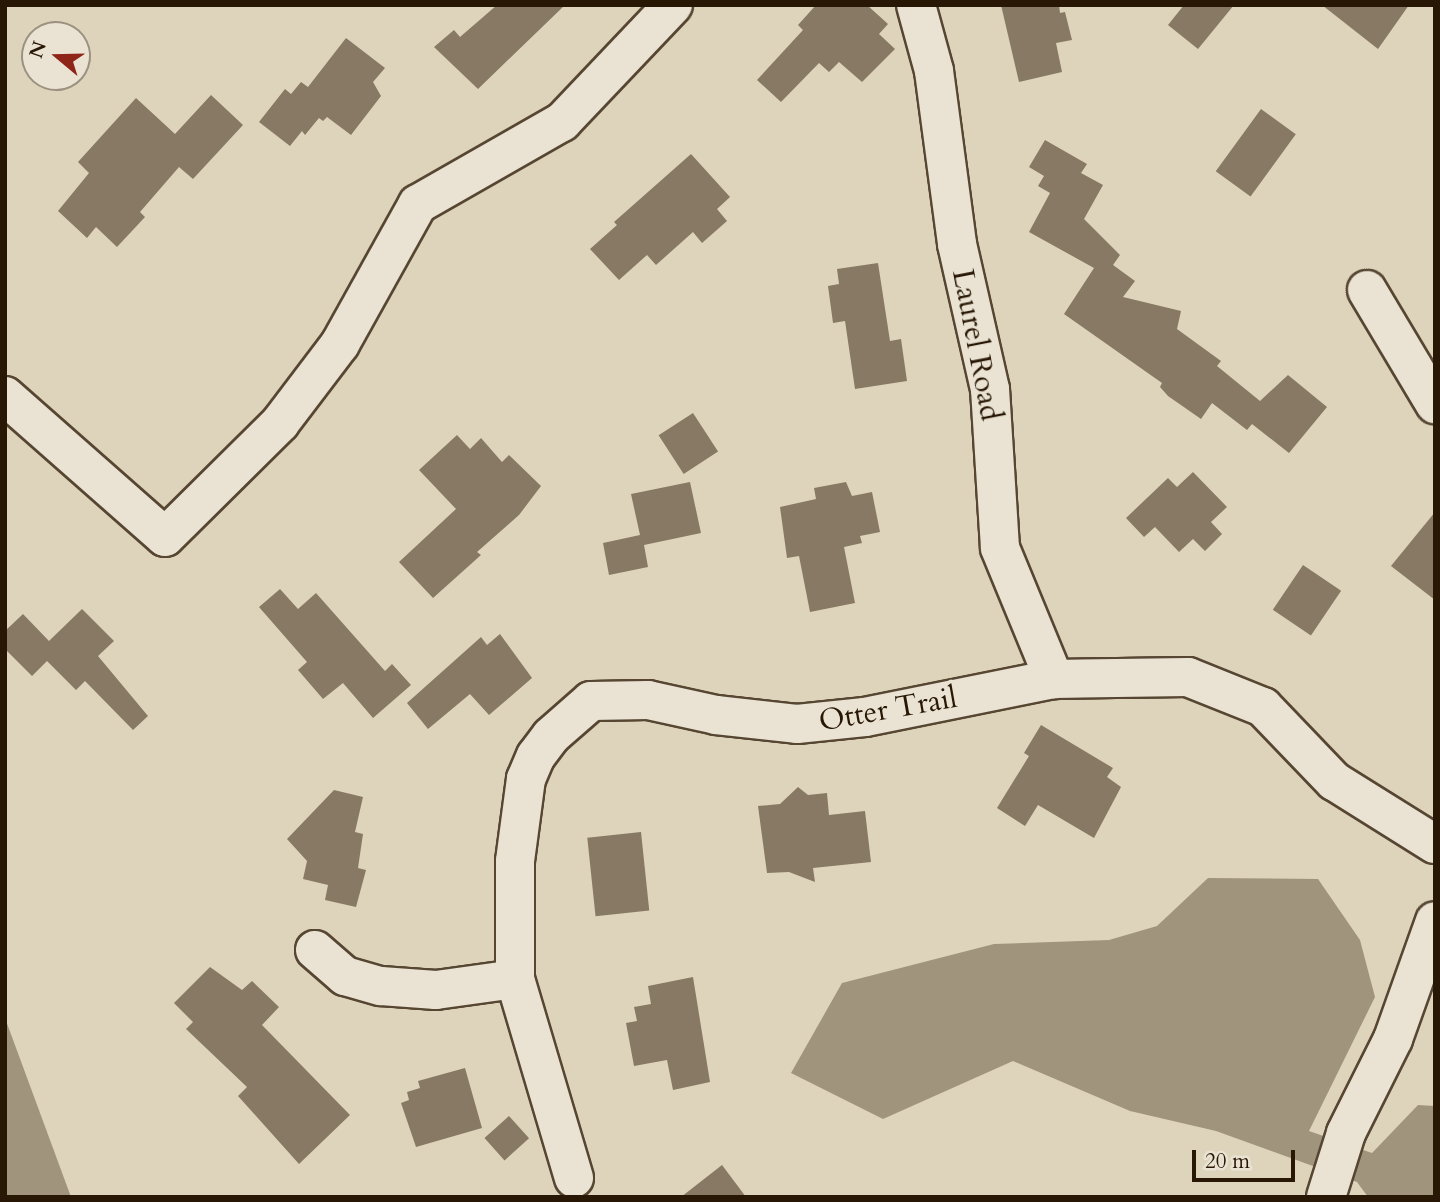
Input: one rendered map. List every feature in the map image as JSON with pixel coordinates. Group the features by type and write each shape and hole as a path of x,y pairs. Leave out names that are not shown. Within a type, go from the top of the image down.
{"street":[{"path":"5,396 165,537 280,423 340,344 418,204 562,122 673,5"},
{"name":"Laurel Road","path":"916,5 934,71 957,244 990,389 1000,548 1054,679"},
{"path":"1367,290 1435,404"},
{"name":"Otter Trail","path":"574,1178 515,979 515,861 526,779 551,736 591,701 648,701 716,715 797,724 865,717 1054,679 1188,677 1263,707 1334,781 1435,844"},
{"path":"1326,1197 1346,1133 1393,1039 1435,921"},
{"path":"315,950 345,976 381,986 436,990 515,979"}],"shaded area":[{"path":"1208,878 1318,879 1360,940 1375,997 1309,1131 1372,1153 1418,1105 1435,1106 1435,1197 1368,1197 1357,1182 1216,1131 1130,1111 1013,1061 883,1119 791,1073 842,983 994,944 1109,940 1157,926"},
{"path":"5,1018 71,1197 5,1197"}],"building":[{"path":"497,5 565,5 478,89 434,47 454,30 460,37"},
{"path":"816,5 867,5 888,24 879,34 895,49 862,82 839,62 829,72 819,63 781,102 757,80 803,30 798,25"},
{"path":"1001,5 1059,5 1060,13 1065,12 1072,40 1056,43 1062,72 1019,82"},
{"path":"1184,5 1234,5 1198,49 1168,25"},
{"path":"1322,5 1409,5 1378,49"},
{"path":"346,38 385,68 373,82 381,96 351,135 327,117 323,121 319,118 305,135 302,131 290,146 259,122 285,89 291,94 301,82 308,87"},
{"path":"211,95 243,125 193,179 179,167 140,212 145,217 117,247 96,227 87,238 58,211 89,173 78,162 136,98 175,134"},
{"path":"1261,109 1296,134 1251,197 1216,171"},
{"path":"1045,140 1087,164 1081,173 1103,185 1084,219 1120,255 1113,265 1135,281 1123,297 1181,311 1177,329 1221,361 1217,366 1260,401 1288,375 1327,407 1289,453 1252,424 1247,430 1212,403 1201,419 1168,396 1160,387 1162,383 1064,314 1094,268 1029,232 1050,193 1038,186 1044,176 1029,167"},
{"path":"691,154 730,197 717,209 727,221 702,243 693,232 656,265 647,255 619,280 590,249 617,225 614,222"},
{"path":"878,263 890,341 901,339 907,381 855,389 845,321 833,323 828,286 839,284 837,269"},
{"path":"693,413 718,452 684,474 659,435"},
{"path":"457,435 470,449 481,438 502,462 509,455 541,486 519,515 477,552 481,555 433,598 399,562 456,509 419,470"},
{"path":"1193,472 1227,507 1211,522 1222,534 1205,551 1193,539 1179,552 1155,527 1144,537 1126,518 1168,478 1177,487"},
{"path":"690,482 701,533 644,545 648,567 609,575 603,543 640,535 631,494"},
{"path":"846,482 852,496 872,492 880,532 860,536 862,543 844,547 855,603 810,612 799,556 787,558 780,507 816,499 814,488"},
{"path":"1435,512 1435,600 1391,566"},
{"path":"1303,565 1341,591 1311,635 1273,610"},
{"path":"280,589 298,609 316,593 385,671 392,664 411,685 373,718 343,683 323,699 298,670 307,662 259,607"},
{"path":"82,609 114,641 98,656 148,716 133,730 85,681 76,690 47,661 32,676 5,649 5,631 23,614 49,641"},
{"path":"500,634 532,678 489,715 470,694 428,729 407,703 481,637 487,645"},
{"path":"1041,725 1113,768 1107,777 1121,787 1094,838 1038,805 1025,826 997,808 1029,756 1024,753"},
{"path":"798,787 808,795 827,793 829,815 865,811 871,862 813,868 815,882 789,872 767,873 758,806 780,804"},
{"path":"334,790 363,797 355,832 363,834 358,868 366,870 356,907 325,900 328,885 303,879 307,861 287,839"},
{"path":"641,832 649,911 596,916 587,838"},
{"path":"210,967 242,990 252,981 279,1007 262,1025 350,1115 299,1164 238,1096 247,1087 186,1029 193,1022 174,1003"},
{"path":"693,977 710,1082 673,1090 667,1060 634,1066 626,1023 637,1021 634,1007 651,1004 648,986"},
{"path":"465,1068 482,1128 416,1147 401,1103 409,1100 407,1092 420,1088 418,1081"},
{"path":"509,1116 529,1138 505,1160 484,1138"},
{"path":"722,1165 746,1197 681,1197"}]}
